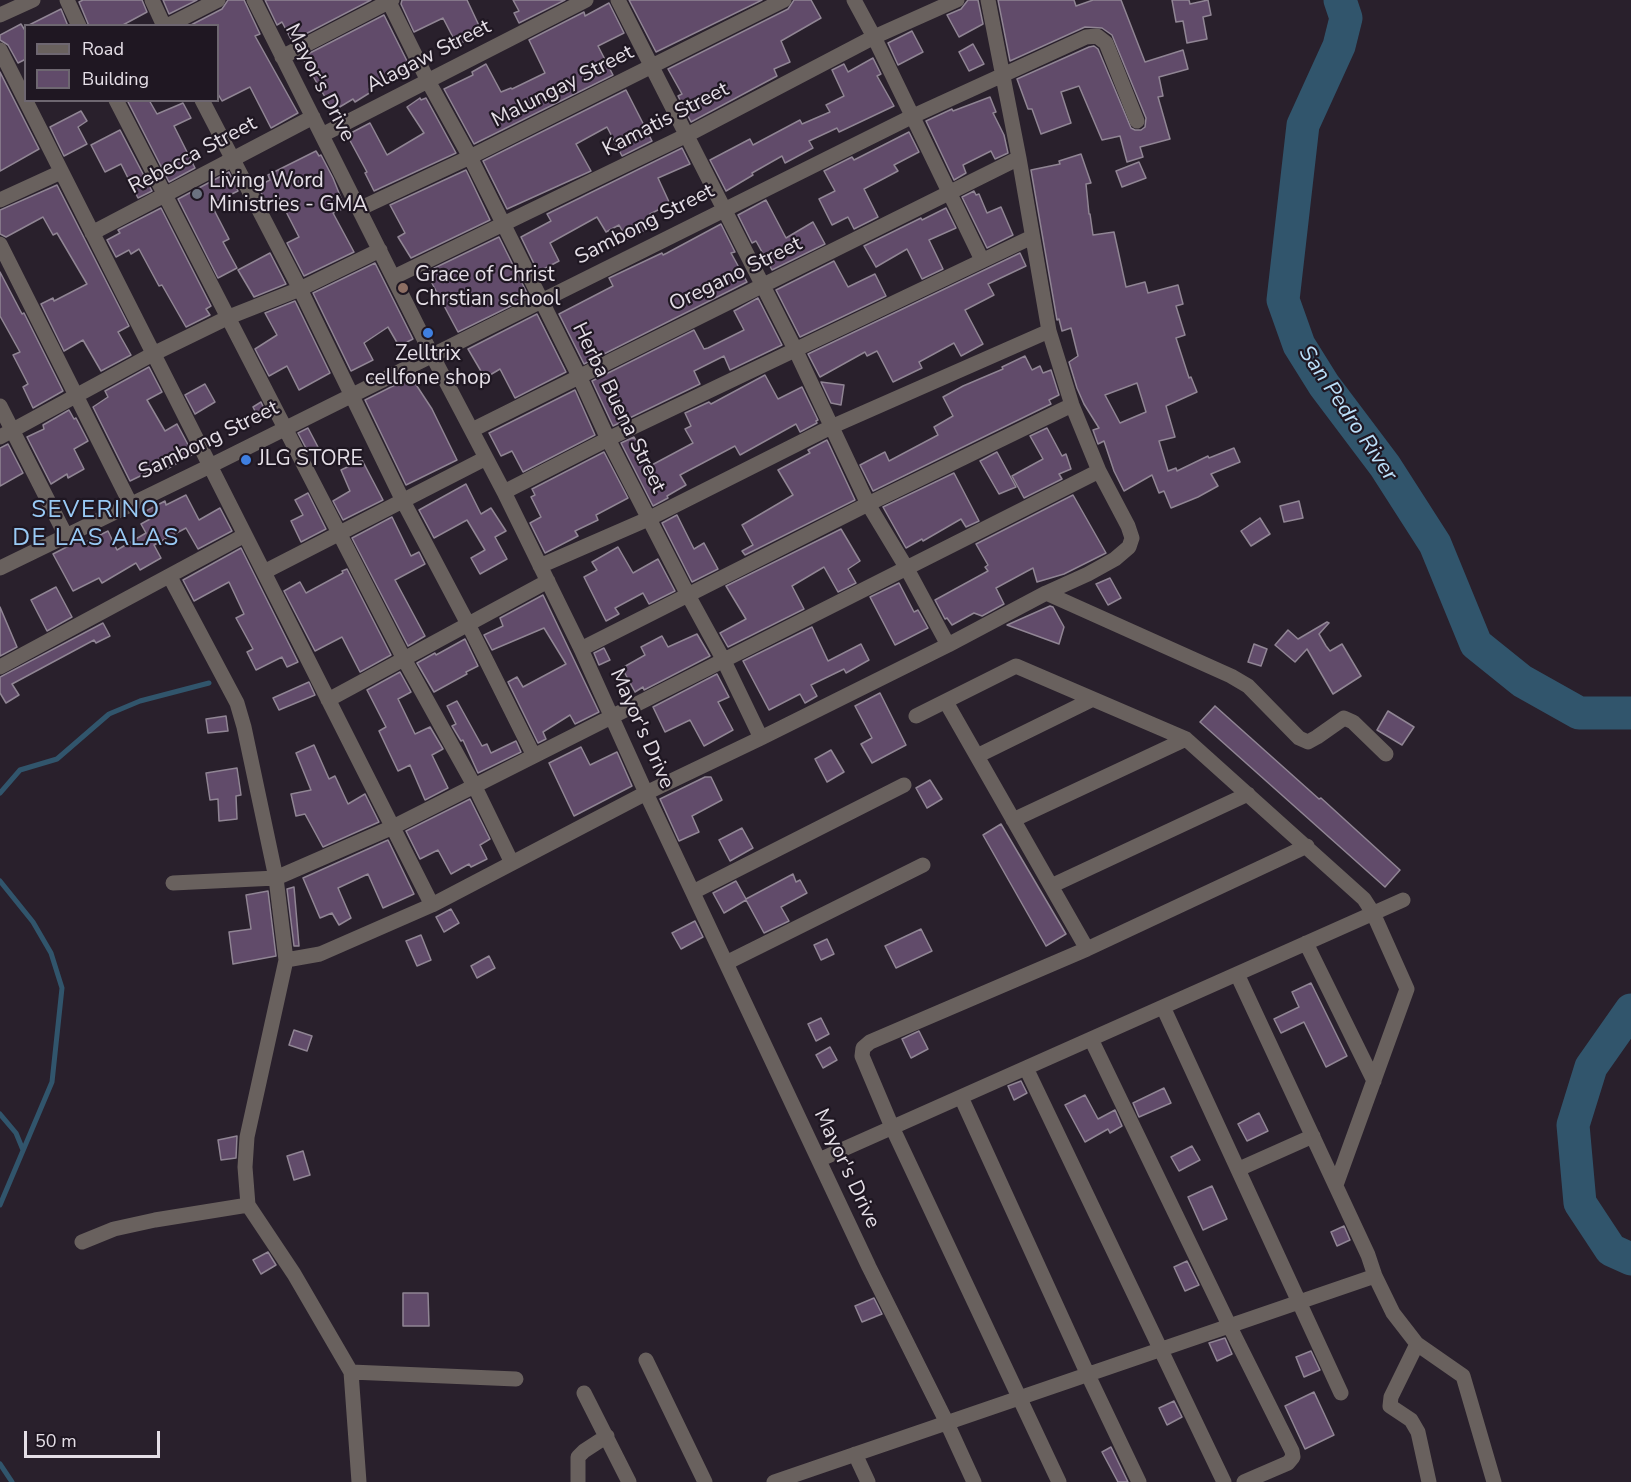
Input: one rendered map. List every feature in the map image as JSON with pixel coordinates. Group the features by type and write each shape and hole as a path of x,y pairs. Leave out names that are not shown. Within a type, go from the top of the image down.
{"street":[{"path":"0,15 33,0"},
{"path":"67,0 78,24"},
{"path":"152,0 164,24"},
{"path":"169,24 218,0"},
{"name":"Mayor's Drive","path":"254,0 548,581 869,1267 974,1482"},
{"name":"Alagaw Street","path":"322,135 586,0"},
{"path":"618,0 795,348 868,504 906,567 948,645"},
{"name":"Malungay Street","path":"359,209 470,157 784,0"},
{"path":"854,0 982,260"},
{"name":"Kamatis Street","path":"394,277 687,135 874,37 957,0"},
{"path":"286,960 320,954 432,905 646,793 1088,574 1115,559 1129,547 1132,538 1128,526 1099,471 1072,405 1049,331 1019,158 988,0"},
{"path":"282,57 390,1"},
{"name":"Herba Buena Street","path":"390,1 428,81 470,157 648,519 723,659 761,738"},
{"name":"Sambong Street","path":"0,568 911,117 1086,37 1097,36 1106,43 1137,121"},
{"path":"0,50 24,95"},
{"path":"27,102 432,905"},
{"path":"117,102 404,659 475,787 512,863"},
{"path":"203,102 300,289 403,501 534,756"},
{"name":"Rebecca Street","path":"92,233 313,117"},
{"name":"Oregano Street","path":"472,430 1019,158"},
{"path":"0,200 61,172"},
{"path":"504,492 795,348 1032,237"},
{"path":"0,244 130,503"},
{"path":"6,434 153,354 229,317 300,289 380,250"},
{"path":"540,566 648,519 831,427 1049,331"},
{"path":"581,649 868,504 1072,405"},
{"path":"0,406 6,434 66,536"},
{"path":"264,572 486,458"},
{"path":"173,883 276,878 393,827 1099,471"},
{"path":"0,667 245,535"},
{"path":"170,577 237,703 276,878 286,960 247,1137 245,1167 248,1204 294,1274 351,1372 359,1482"},
{"path":"328,700 548,581"},
{"path":"1046,593 1231,676 1248,687 1299,738 1308,742 1344,718 1353,722 1386,753"},
{"path":"916,716 1016,666 1186,739 1364,899 1373,913 1407,989 1336,1185"},
{"path":"977,756 1093,699"},
{"path":"945,702 1087,949"},
{"path":"1013,820 1186,739"},
{"path":"693,892 904,785"},
{"path":"1051,886 1248,794"},
{"path":"1059,1482 892,1127 862,1056 863,1048 870,1042 1087,949 1307,846"},
{"path":"726,963 922,865"},
{"path":"819,1160 1403,900"},
{"path":"1306,943 1374,1081"},
{"path":"1237,974 1393,1313 1417,1344 1463,1376 1494,1482"},
{"path":"1163,1007 1341,1393"},
{"path":"1091,1039 1292,1451 1293,1457 1288,1463 1244,1482"},
{"path":"1026,1068 1224,1482"},
{"path":"961,1096 1088,1376 1139,1482"},
{"path":"1239,1169 1313,1136"},
{"path":"82,1242 114,1229 248,1204"},
{"path":"780,1481 1375,1276"},
{"path":"1417,1344 1390,1397 1390,1406 1411,1420 1418,1432 1429,1482"},
{"path":"646,1360 705,1482"},
{"path":"351,1372 516,1379"},
{"path":"584,1394 629,1482"},
{"path":"579,1482 578,1457 607,1437"},
{"path":"855,1454 868,1482"}],"building":[{"path":"83,0 142,0 147,12 125,24 88,24 79,2"},
{"path":"163,0 197,0 169,14"},
{"path":"228,0 244,0 260,34 255,36 298,113 271,128 250,87 222,101 219,96 219,24 193,24 222,9"},
{"path":"265,0 371,0 292,41 282,22 277,25"},
{"path":"402,0 467,0 482,32 457,45 443,18 414,32 401,4"},
{"path":"513,0 565,0 519,23 514,13 519,11"},
{"path":"629,0 762,0 656,52"},
{"path":"794,0 811,0 821,18 781,41 790,62 774,69 777,76 691,122 678,96 682,94 668,69 788,9"},
{"path":"968,0 978,0 983,24 959,37 947,15 961,9"},
{"path":"998,0 1074,0 1076,6 1093,0 1121,0 1145,62 1183,50 1188,69 1159,77 1163,96 1158,97 1170,139 1140,147 1143,157 1127,162 1120,136 1102,140 1079,86 1061,92 1071,123 1041,134 1032,109 1028,109 1017,79 1094,46 1098,49 1131,128 1141,130 1145,127 1146,118 1112,35 1102,28 1085,27 1010,61"},
{"path":"1172,0 1189,0 1190,4 1208,0 1211,15 1203,17 1207,39 1187,43 1183,21 1176,22"},
{"path":"609,3 624,33 598,46 613,75 474,144 444,89 473,75 472,72 486,64 501,92 545,73 529,40 584,12 585,16"},
{"path":"61,9 67,24 31,24"},
{"path":"384,15 410,67 369,89 371,92 355,102 353,99 333,111 302,57"},
{"path":"21,24 24,29 24,60 18,63 8,45 0,40 0,35"},
{"path":"912,31 923,52 898,65 888,43"},
{"path":"973,44 984,64 969,71 959,52"},
{"path":"873,58 881,74 877,76 894,106 839,132 837,128 809,141 813,148 785,163 782,156 726,191 710,160 750,139 753,145 800,120 802,124 830,112 826,105 844,96 832,70 844,64 848,72"},
{"path":"0,72 39,149 0,171"},
{"path":"626,90 652,141 622,156 607,127 576,144 591,171 507,209 483,161"},
{"path":"990,97 996,112 993,113 1004,135 1008,153 995,159 991,151 963,165 966,173 954,180 926,121 952,109 953,111"},
{"path":"420,98 421,100 426,98 456,153 374,191 365,173 367,172 347,135 370,123 387,155 424,133 407,107"},
{"path":"128,102 150,102 157,114 183,103 191,118 174,126 195,168 169,182"},
{"path":"81,111 87,121 78,127 87,144 64,156 50,127"},
{"path":"120,130 152,191 138,198 121,164 105,172 91,145"},
{"path":"909,132 919,152 894,165 898,171 864,189 878,217 854,229 848,217 832,225 819,199 835,191 824,171 852,157 854,160"},
{"path":"682,148 690,164 658,178 670,204 650,214 655,225 627,239 619,225 606,232 597,217 550,243 559,261 538,272 521,237 551,221 547,214"},
{"path":"316,151 319,156 321,155 333,178 345,208 333,213 354,252 304,276 287,243 299,237 278,196 266,203 258,186 270,180 268,175"},
{"path":"1081,154 1091,183 1086,184 1093,235 1114,232 1126,287 1145,282 1148,293 1178,285 1183,304 1176,306 1185,335 1176,338 1189,378 1191,377 1197,392 1166,406 1175,437 1159,441 1168,471 1176,468 1177,471 1208,456 1209,458 1234,448 1240,462 1211,474 1218,486 1171,508 1164,491 1159,493 1152,475 1124,491 1114,471 1104,441 1098,444 1093,430 1099,428 1077,388 1069,362 1078,356 1071,328 1062,331 1059,319 1057,320 1031,170 1060,164 1059,161","holes":["1137,383 1146,412 1120,423 1105,395"]},
{"path":"1139,162 1146,178 1122,187 1116,171"},
{"path":"466,170 490,220 411,258 398,237 405,233 390,205"},
{"path":"229,172 238,191 211,204 229,239 223,242 237,268 218,278 178,199"},
{"path":"57,185 129,326 118,332 131,355 101,371 83,340 64,351 41,304 53,298 54,301 87,284 57,233 53,235 43,217 6,237 0,234 0,210"},
{"path":"974,191 976,195 979,194 987,213 1001,207 1013,235 987,248 962,197"},
{"path":"766,200 786,238 813,222 825,244 772,270 756,241 752,243 738,215"},
{"path":"161,208 211,306 206,309 210,315 186,327 162,285 159,286 139,249 131,254 129,250 116,257 107,240 120,233 118,230"},
{"path":"946,208 956,228 929,240 943,269 922,279 907,249 876,267 864,246"},
{"path":"721,224 735,252 731,253 747,282 584,364 559,314 613,286 609,278 662,253 663,255"},
{"path":"499,237 529,297 458,332 426,272"},
{"path":"270,253 286,284 254,297 238,270"},
{"path":"1020,253 1026,266 988,284 994,295 965,310 983,344 961,356 954,343 919,362 922,368 893,382 877,351 867,356 865,352 820,377 808,354"},
{"path":"834,261 848,287 875,274 886,296 800,337 776,290"},
{"path":"375,263 413,339 399,346 388,327 364,343 373,360 351,371 313,293"},
{"path":"0,272 22,314 24,313 63,391 33,408 23,387 28,384 13,355 20,352 0,316"},
{"path":"758,298 782,345 730,370 724,356 694,371 700,384 613,426 592,381 694,330 704,349 744,330 734,311"},
{"path":"295,301 330,373 299,390 287,366 269,376 255,349 277,335 265,313"},
{"path":"537,314 566,372 515,398 500,369 485,378 468,349"},
{"path":"1025,356 1032,370 1040,366 1043,373 1051,370 1059,395 1049,400 1051,404 873,491 860,465 885,452 889,461 938,435 934,427 953,416 943,397"},
{"path":"149,367 162,392 147,400 165,431 177,424 193,454 167,469 165,464 130,481 93,407 108,397 105,391"},
{"path":"765,375 778,399 802,387 818,420 817,423 800,432 796,424 740,455 735,446 680,475 686,485 653,506 621,443 634,437 650,466 693,443 685,429 691,426 685,413 709,402 711,404"},
{"path":"411,377 432,409 457,460 406,485 365,400"},
{"path":"821,382 844,385 841,405 831,403"},
{"path":"205,384 215,402 195,414 185,395"},
{"path":"575,390 595,435 523,472 512,451 501,456 489,433"},
{"path":"261,402 267,415 259,419 253,407"},
{"path":"69,410 88,441 74,449 84,469 68,478 67,474 51,484 27,437 44,429 43,425"},
{"path":"308,428 318,447 308,452 298,433"},
{"path":"1047,428 1062,456 1066,454 1071,469 1059,474 1062,479 1024,498 1012,476 1043,459 1030,436"},
{"path":"827,440 855,500 745,555 742,551 753,545 742,525 793,495 778,470 810,453 808,450"},
{"path":"8,444 23,473 0,486 0,448"},
{"path":"604,452 628,498 596,515 598,520 575,531 578,536 545,553 530,523 541,517 531,497 535,495 532,489"},
{"path":"997,452 1016,487 999,494 980,461"},
{"path":"362,460 383,500 343,520 333,501 350,491 341,470"},
{"path":"954,473 979,521 966,527 961,519 906,548 883,507"},
{"path":"466,484 481,514 491,508 506,531 495,537 507,559 480,574 471,558 485,550 467,520 434,538 419,510"},
{"path":"308,493 326,529 301,542 291,521 303,515 295,500"},
{"path":"186,495 199,520 220,508 232,531 198,549 186,528 154,545 161,558 140,570 136,563 102,583 99,578 73,591 53,554 84,538 86,542 108,531 117,550 146,533 141,524 150,519 146,511 165,501 166,505"},
{"path":"1073,495 1106,553 1064,574 1037,582 1033,568 996,588 1004,604 982,616 974,613 952,625 947,618 945,619 935,600 988,571 985,567 988,565 976,544"},
{"path":"1299,501 1303,518 1284,522 1280,506"},
{"path":"677,515 694,549 704,543 718,569 692,582 662,523"},
{"path":"392,517 411,556 419,552 425,564 395,580 425,636 408,646 352,538"},
{"path":"1260,518 1270,534 1251,546 1241,531"},
{"path":"841,529 860,561 848,569 856,583 838,592 824,567 792,586 804,609 728,647 720,633 746,619 726,586"},
{"path":"618,547 633,573 658,559 675,591 649,604 643,593 615,608 619,614 606,621 584,577 597,570 592,562"},
{"path":"241,548 298,662 287,667 282,657 256,670 247,652 253,649 236,618 244,614 229,582 194,601 183,580"},
{"path":"347,569 391,655 360,672 342,637 315,651 284,591 300,582 306,593"},
{"path":"1110,578 1121,598 1108,605 1096,584"},
{"path":"899,583 914,612 918,610 928,628 895,645 870,597"},
{"path":"56,587 72,617 47,631 31,600"},
{"path":"543,595 599,712 575,724 570,715 543,732 546,739 538,743 508,682 517,677 523,687 566,664 544,628 492,650 484,635 503,626 500,618"},
{"path":"1050,606 1053,607 1064,627 1059,644 1007,625"},
{"path":"0,607 17,647 0,656"},
{"path":"1327,622 1329,623 1319,634 1326,646 1330,651 1342,644 1361,676 1333,694 1307,649 1295,662 1275,645 1288,630 1298,639"},
{"path":"103,623 110,636 96,643 94,640 12,684 19,695 6,703 0,693 0,677"},
{"path":"812,627 828,661 861,644 869,660 846,673 844,669 811,685 817,696 805,703 800,694 769,710 743,661"},
{"path":"697,634 710,656 644,690 643,687 635,692 622,668 645,655 641,647 662,636 668,647"},
{"path":"465,639 478,666 434,692 417,663"},
{"path":"1254,644 1267,649 1261,666 1248,662"},
{"path":"604,648 610,660 599,665 594,653"},
{"path":"400,672 411,692 398,699 415,734 430,727 443,749 432,755 448,788 425,800 410,765 398,771 379,731 386,727 367,690"},
{"path":"717,674 729,697 718,702 733,730 704,746 690,720 665,732 653,707"},
{"path":"309,682 315,695 279,710 273,698"},
{"path":"880,693 906,745 872,763 861,744 872,738 855,706"},
{"path":"457,701 482,746 487,744 491,753 516,741 521,752 478,773 463,740 461,741 452,726 456,724 447,706"},
{"path":"1215,706 1400,870 1385,887 1200,722"},
{"path":"1388,711 1414,727 1402,745 1377,730"},
{"path":"226,716 228,731 208,733 206,719"},
{"path":"314,745 329,779 335,776 348,804 365,794 379,822 323,847 305,814 296,816 291,794 311,790 296,753"},
{"path":"581,747 590,765 617,752 632,786 574,816 549,763"},
{"path":"831,750 844,772 827,782 815,759"},
{"path":"237,768 241,795 236,796 237,819 219,821 218,799 210,800 206,773"},
{"path":"705,777 711,777 722,800 692,816 699,832 679,841 660,799"},
{"path":"930,780 942,799 927,808 916,788"},
{"path":"470,799 490,839 480,845 487,859 471,867 469,864 451,874 438,850 420,859 406,831"},
{"path":"1001,824 1066,934 1046,946 983,835"},
{"path":"742,828 753,848 730,861 719,840"},
{"path":"388,840 414,894 383,908 368,874 338,888 351,918 339,925 332,913 320,918 303,878"},
{"path":"793,874 796,882 800,880 807,893 781,907 789,921 764,933 746,900 724,913 713,893 736,881 746,899"},
{"path":"294,887 299,946 294,946 287,889"},
{"path":"268,891 276,956 233,964 229,932 251,929 246,895"},
{"path":"451,909 459,923 444,932 436,917"},
{"path":"695,921 703,937 681,949 672,933"},
{"path":"921,929 932,951 896,968 885,946"},
{"path":"421,935 431,960 417,966 406,941"},
{"path":"827,939 834,954 821,960 814,945"},
{"path":"489,956 495,968 477,978 471,966"},
{"path":"1311,983 1347,1056 1326,1067 1304,1022 1281,1033 1274,1019 1299,1007 1292,992"},
{"path":"821,1018 829,1034 816,1041 808,1024"},
{"path":"294,1030 312,1036 307,1051 289,1045"},
{"path":"919,1031 928,1049 911,1058 902,1039"},
{"path":"830,1047 837,1060 823,1068 816,1055"},
{"path":"1021,1081 1027,1093 1014,1100 1008,1086"},
{"path":"1164,1088 1171,1103 1139,1117 1133,1103"},
{"path":"1085,1095 1098,1119 1115,1110 1122,1126 1110,1133 1108,1129 1085,1142 1065,1105"},
{"path":"1259,1113 1268,1131 1247,1141 1238,1124"},
{"path":"237,1136 236,1158 221,1160 218,1140"},
{"path":"1192,1146 1200,1160 1179,1171 1171,1157"},
{"path":"303,1151 310,1175 294,1180 287,1156"},
{"path":"1212,1186 1227,1219 1203,1230 1188,1197"},
{"path":"1344,1226 1350,1240 1337,1246 1331,1232"},
{"path":"268,1252 276,1265 261,1274 253,1260"},
{"path":"1187,1261 1199,1285 1185,1291 1174,1267"},
{"path":"403,1293 428,1293 429,1326 403,1326"},
{"path":"874,1298 882,1314 862,1322 855,1306"},
{"path":"1225,1338 1232,1354 1217,1361 1209,1343"},
{"path":"1311,1351 1320,1370 1304,1377 1296,1357"},
{"path":"1314,1392 1334,1435 1305,1449 1285,1406"},
{"path":"1174,1401 1182,1417 1167,1425 1159,1408"},
{"path":"1111,1447 1128,1482 1118,1482 1102,1452"}],"waterway":[{"name":"San Pedro River","path":"1340,0 1346,18 1339,46 1303,125 1283,300 1299,345 1324,385 1385,466 1435,544 1476,644 1522,681 1579,713 1631,713"},
{"path":"0,793 20,770 57,759 109,714 140,701 209,683"},
{"path":"0,881 33,922 51,953 62,988 52,1082 0,1205"},
{"name":"San Pedro River","path":"1631,1010 1591,1067 1573,1125 1580,1203 1611,1250 1631,1259"},
{"path":"0,1114 16,1133 23,1150"},
{"path":"0,1464 12,1482"}],"place":[{"name":"Living Word Ministries - GMA","path":"197,194"},
{"name":"Grace of Christ Chrstian school","path":"403,288"},
{"name":"Zelltrix cellfone shop","path":"428,333"},
{"name":"JLG STORE","path":"246,460"}],"district":[{"name":"SEVERINO DE LAS ALAS","path":"96,525"}]}
